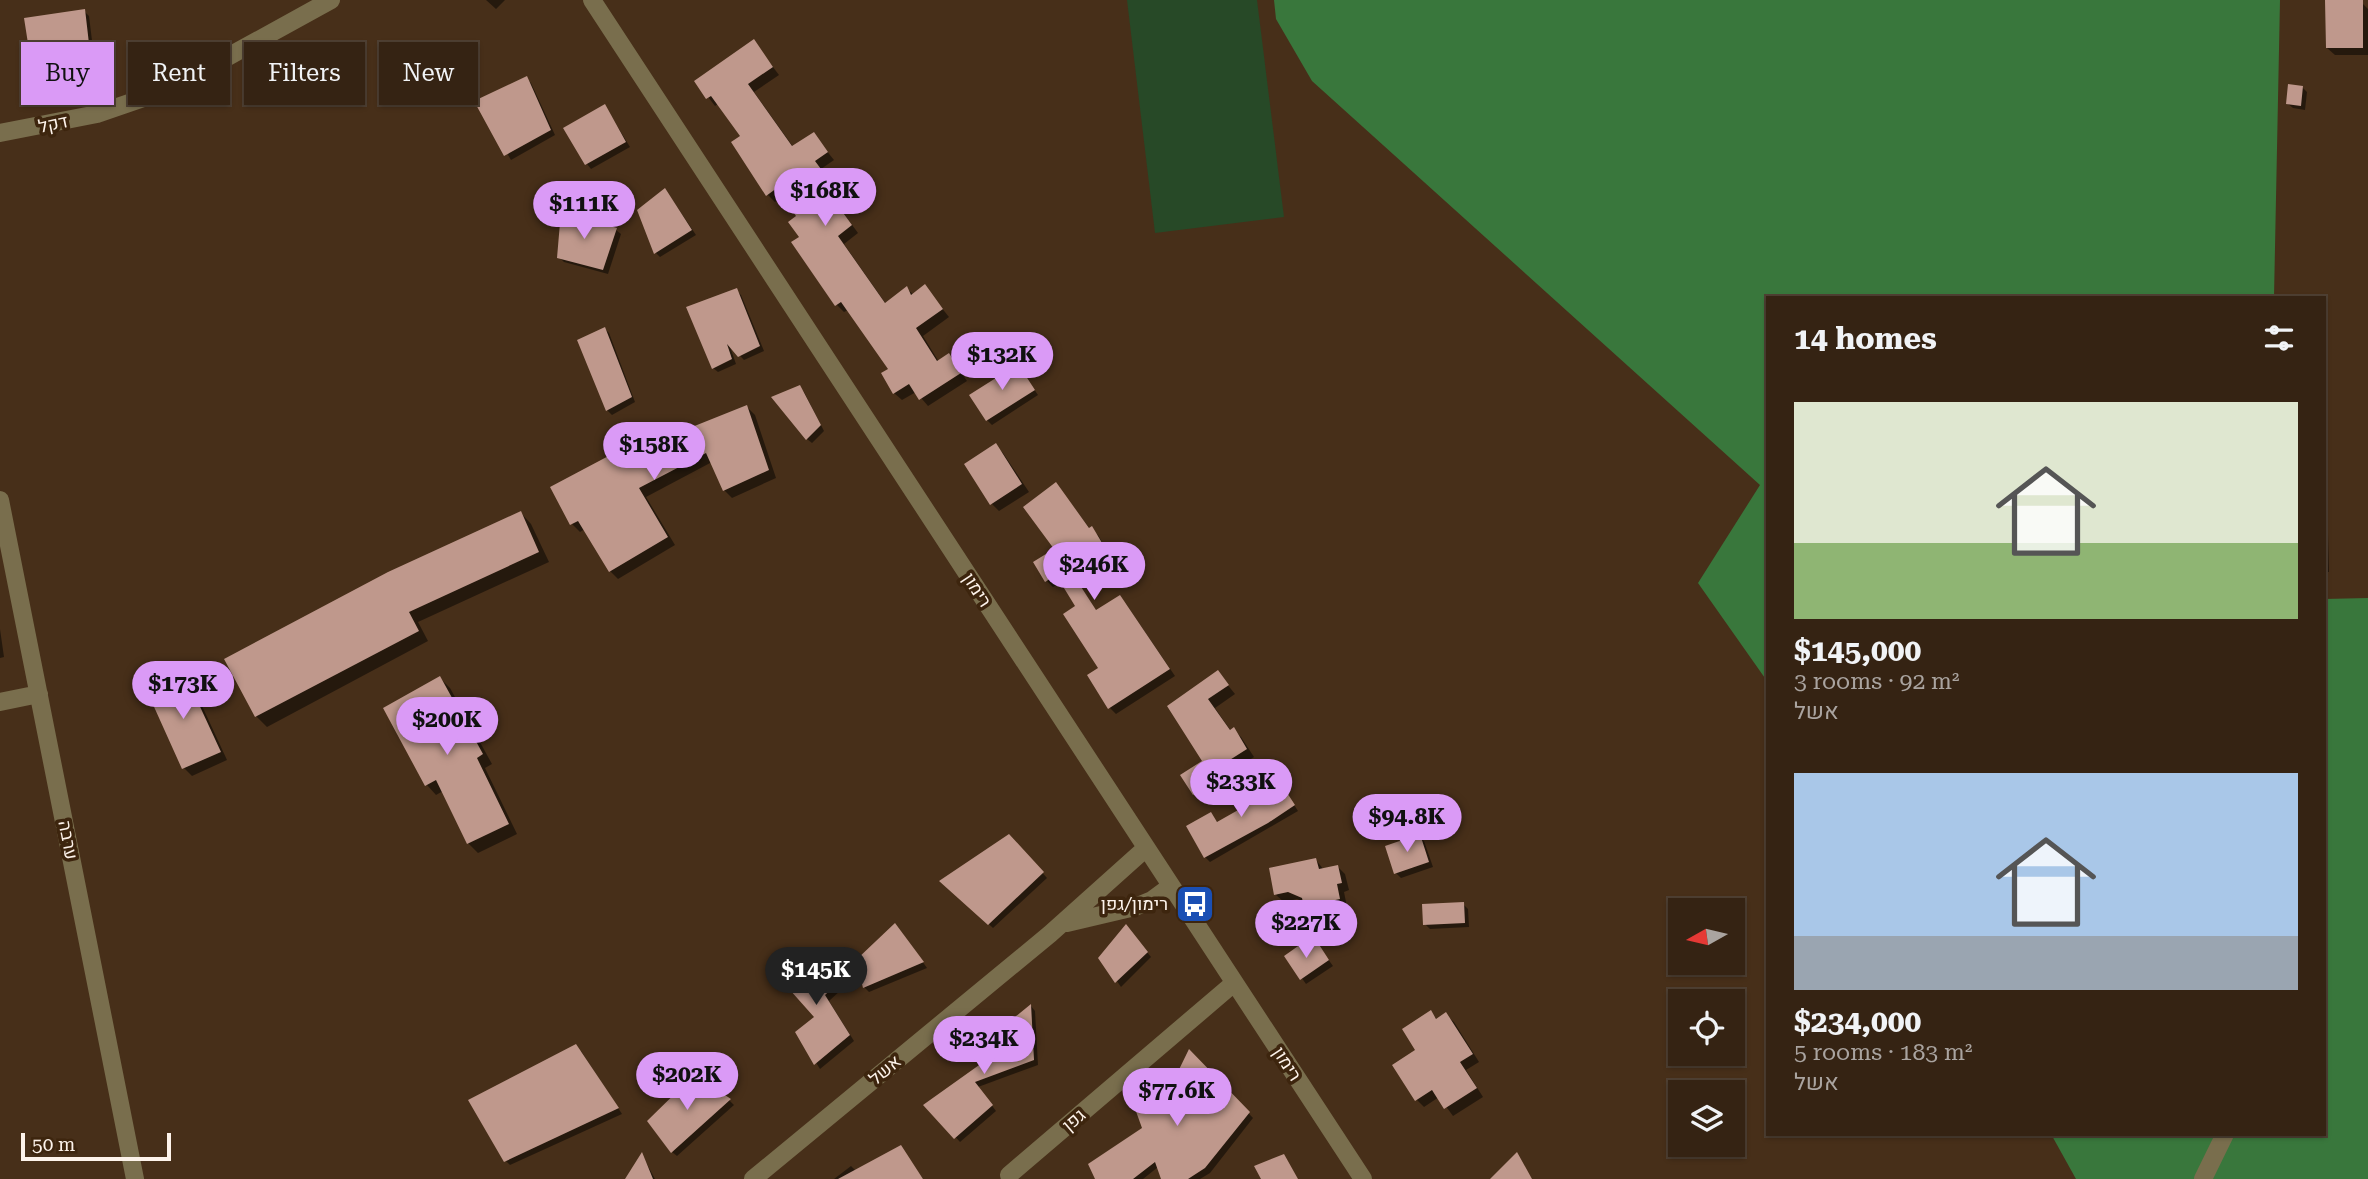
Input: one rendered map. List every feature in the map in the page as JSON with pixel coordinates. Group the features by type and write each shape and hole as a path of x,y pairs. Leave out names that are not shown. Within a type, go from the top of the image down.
{"street":[{"name":"דקל","path":"0,133 97,114 158,93 331,0"},
{"name":"רימון","path":"592,0 1363,1179"},
{"name":"ערבה","path":"0,500 135,1179"},
{"path":"0,702 39,694"},
{"name":"אשל","path":"753,1179 1050,934 1146,848"},
{"name":"אשל","path":"1050,934 1069,921 1135,907 1152,900 1171,886"},
{"name":"גפן","path":"1009,1175 1234,983"},
{"path":"2203,1179 2224,1136"}],"green space":[{"path":"1127,0 1257,0 1284,217 1155,233"},
{"path":"1274,0 2280,0 2274,296 1766,296 1766,680 1698,583 1760,485 1312,81 1276,19"},
{"path":"2368,598 2368,1179 2076,1179 2052,1136 2326,1136 2326,599"}],"building":[{"path":"2325,0 2363,0 2363,48 2326,48"},
{"path":"85,9 89,42 28,42 24,18"},
{"path":"754,39 773,67 748,84 792,146 814,132 828,152 815,161 824,173 817,177 852,225 838,236 885,303 907,286 911,295 925,284 943,309 916,328 937,361 949,353 961,373 919,400 909,384 893,394 881,373 888,369 841,302 835,306 791,242 799,237 788,222 796,216 777,188 766,196 731,142 740,136 711,96 706,99 694,81"},
{"path":"527,76 551,130 504,156 476,105 478,99"},
{"path":"2288,84 2303,86 2301,106 2286,104"},
{"path":"605,104 626,142 585,165 563,128"},
{"path":"665,188 692,230 654,254 637,210"},
{"path":"561,211 617,228 603,270 557,258"},
{"path":"737,288 760,346 738,357 727,344 732,359 712,369 686,307"},
{"path":"605,327 632,397 606,411 577,340"},
{"path":"1018,364 1035,390 986,421 969,395"},
{"path":"800,385 821,425 806,440 771,397"},
{"path":"747,405 769,470 723,491 706,453 639,488 668,537 609,572 578,521 570,525 550,487 667,425 672,435"},
{"path":"996,443 1022,484 990,505 964,464"},
{"path":"1056,482 1089,528 1092,526 1111,558 1076,579 1096,610 1120,595 1170,669 1108,709 1087,675 1098,668 1063,614 1075,606 1056,575 1045,582 1033,562 1054,549 1023,507"},
{"path":"521,511 539,552 409,612 419,631 255,717 224,659 388,572"},
{"path":"1218,670 1229,685 1208,699 1230,730 1234,727 1247,749 1225,763 1231,771 1193,795 1180,775 1202,761 1167,706"},
{"path":"184,672 221,752 182,769 146,689"},
{"path":"440,676 483,754 477,758 509,824 467,844 436,780 425,786 383,708"},
{"path":"1276,776 1295,805 1204,858 1186,826 1211,812 1217,822 1254,801 1249,793"},
{"path":"1009,834 1044,872 988,925 939,881"},
{"path":"1420,834 1429,862 1394,874 1385,846"},
{"path":"1316,858 1319,869 1338,865 1342,883 1337,884 1340,899 1304,907 1302,898 1288,892 1274,895 1269,868"},
{"path":"1464,902 1465,923 1423,925 1422,904"},
{"path":"895,923 924,962 863,988 856,960"},
{"path":"1126,924 1148,952 1115,983 1098,958"},
{"path":"1318,943 1329,960 1300,980 1284,956 1301,944 1306,951"},
{"path":"808,949 837,984 825,995 850,1035 814,1065 795,1032 814,1017 782,981"},
{"path":"1031,1004 1034,1060 975,1082 993,1105 954,1139 923,1105 989,1058 984,1042"},
{"path":"1431,1010 1436,1019 1446,1012 1473,1054 1460,1062 1477,1088 1444,1109 1432,1090 1415,1101 1392,1065 1415,1050 1402,1029"},
{"path":"576,1044 619,1108 504,1162 468,1100"},
{"path":"1189,1049 1250,1112 1205,1168 1188,1179 1161,1179 1155,1162 1133,1179 1095,1179 1088,1164 1142,1128 1133,1103 1171,1086"},
{"path":"694,1075 731,1099 671,1153 647,1121"},
{"path":"901,1145 923,1179 838,1179"},
{"path":"642,1152 653,1179 625,1179"},
{"path":"1517,1152 1532,1179 1490,1179"},
{"path":"1284,1154 1298,1179 1261,1179 1254,1166"}],"place":[{"name":"רימון/גפן","path":"1195,904"}]}
